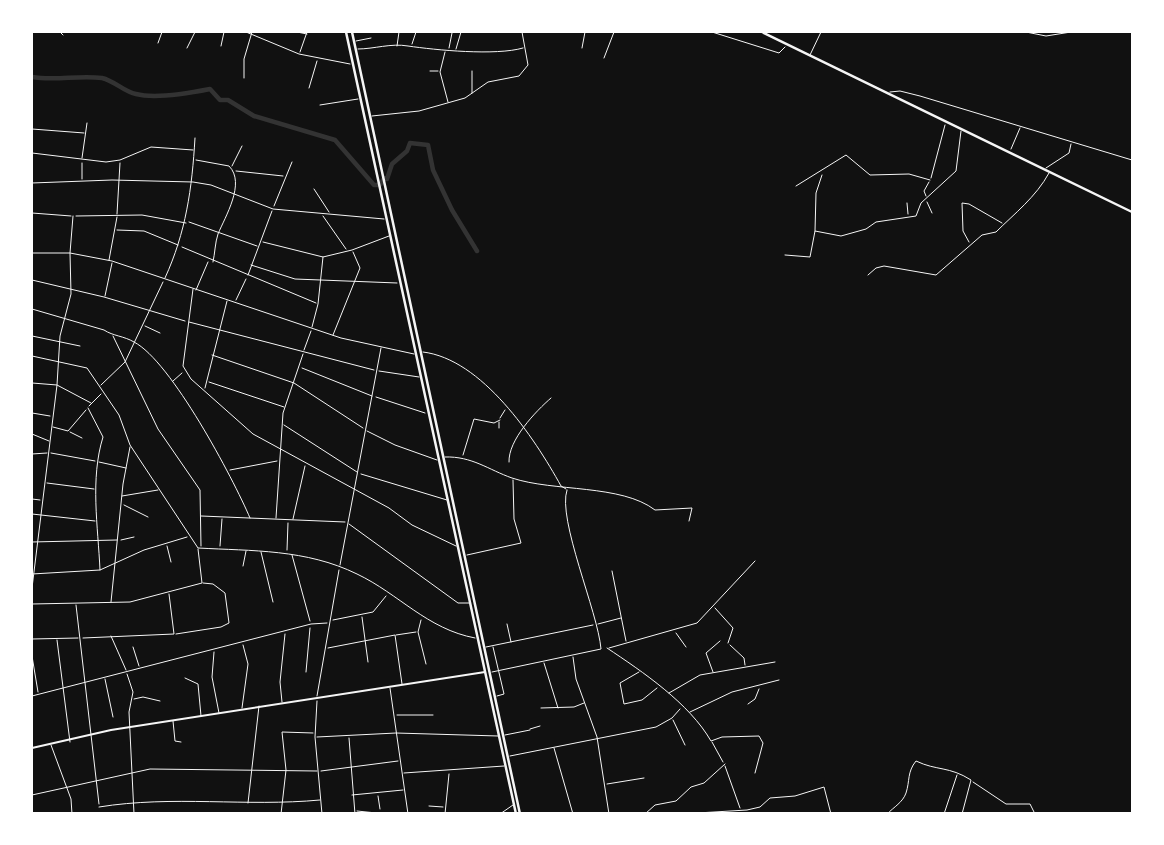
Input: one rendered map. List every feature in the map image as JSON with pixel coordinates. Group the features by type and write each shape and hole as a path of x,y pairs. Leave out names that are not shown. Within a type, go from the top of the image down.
{"main road":[{"path":"346,32 414,354 439,448"},
{"path":"352,32 421,351 458,546 495,696 506,766 518,814"},
{"path":"762,32 1132,212"},
{"path":"358,87 363,86"},
{"path":"404,301 410,299"},
{"path":"441,459 464,556 478,639 508,755 518,814"}],"street":[{"path":"60,32 63,36"},
{"path":"158,43 162,32"},
{"path":"187,48 195,32"},
{"path":"221,46 224,32"},
{"path":"246,32 299,54 352,64"},
{"path":"297,32 307,33 299,54"},
{"path":"397,46 399,32"},
{"path":"411,46 416,32"},
{"path":"456,50 461,32"},
{"path":"370,116 419,111 465,99 488,82 519,76 528,65 522,32"},
{"path":"582,48 585,32"},
{"path":"604,58 605,49 614,32"},
{"path":"712,32 779,53 787,44"},
{"path":"810,56 821,32"},
{"path":"1026,32 1046,36 1071,32"},
{"path":"244,78 244,59 251,33"},
{"path":"449,50 452,33"},
{"path":"354,41 371,38"},
{"path":"356,49 411,46 415,49 500,51 525,47"},
{"path":"445,50 440,72 448,102"},
{"path":"309,88 318,59"},
{"path":"430,71 440,72"},
{"path":"472,71 472,93"},
{"path":"887,93 900,90 1132,160"},
{"path":"320,105 361,99"},
{"path":"932,213 924,192 930,180 946,122"},
{"path":"82,180 88,123"},
{"path":"1010,154 1020,126"},
{"path":"32,129 86,133"},
{"path":"815,231 841,236 866,229 876,222 916,216 918,207 956,171 961,130"},
{"path":"100,386 125,362 179,246 193,182 195,138"},
{"path":"1040,169 1053,165 1069,153 1071,141"},
{"path":"32,153 82,160 120,160 156,146 194,150"},
{"path":"231,167 242,146"},
{"path":"796,186 846,155 870,175 909,174 930,180"},
{"path":"109,260 117,230 120,160"},
{"path":"194,160 231,167 234,171 233,195 218,234 213,262"},
{"path":"235,302 292,162"},
{"path":"234,171 286,177"},
{"path":"868,275 876,268 884,266 936,275 982,235 996,232 1002,223 1017,213 1042,187 1049,173"},
{"path":"785,255 810,257 815,231 818,184 822,175"},
{"path":"32,183 82,180 193,182 211,185 273,209 386,220"},
{"path":"314,189 330,214"},
{"path":"907,203 909,217"},
{"path":"970,244 963,231 962,204 969,204 1002,223"},
{"path":"119,209 121,215"},
{"path":"32,214 121,215 186,223 259,246"},
{"path":"323,214 347,251"},
{"path":"32,588 60,342 71,289 69,253 73,216"},
{"path":"32,220 32,276"},
{"path":"117,230 144,231 247,277 318,304"},
{"path":"261,242 323,257 390,236"},
{"path":"332,335 360,266 352,250"},
{"path":"32,253 69,253 109,260 164,281 312,329 414,354"},
{"path":"276,520 282,424 312,329 318,304 323,257"},
{"path":"173,381 184,371 187,321 195,289 209,260"},
{"path":"104,297 112,261"},
{"path":"251,265 281,276 400,284"},
{"path":"32,280 377,371 387,370 422,378"},
{"path":"204,390 209,382 212,355 227,300"},
{"path":"32,309 104,330 113,336 134,342 173,381 228,470 250,518"},
{"path":"142,325 160,333"},
{"path":"32,336 80,346"},
{"path":"113,336 158,429 200,490 201,548"},
{"path":"322,814 315,737 317,698 381,348"},
{"path":"421,351 444,355 486,386 541,449 560,487"},
{"path":"212,355 294,383 338,415 395,445 441,459 463,457 512,478 568,490 643,501 655,510 692,508 689,521"},
{"path":"32,356 87,368 119,415 130,445 198,548 201,583"},
{"path":"299,368 430,414"},
{"path":"184,371 242,426 439,540 458,546"},
{"path":"209,382 286,408"},
{"path":"32,383 57,385 92,404"},
{"path":"68,431 102,393"},
{"path":"509,461 514,444 551,398"},
{"path":"88,408 103,437 97,462 96,489 100,570"},
{"path":"463,457 474,419 494,423 506,408"},
{"path":"32,413 52,417"},
{"path":"499,419 499,428"},
{"path":"282,424 359,473 449,501"},
{"path":"52,427 82,438"},
{"path":"32,434 50,441"},
{"path":"111,604 125,468 130,445"},
{"path":"32,454 49,453 125,468"},
{"path":"228,470 279,461"},
{"path":"293,520 306,464"},
{"path":"464,556 522,543 514,519 512,478"},
{"path":"44,482 96,489"},
{"path":"122,496 161,490"},
{"path":"568,490 570,536 591,601 601,649"},
{"path":"32,499 41,501"},
{"path":"122,504 148,517"},
{"path":"32,514 98,521"},
{"path":"201,516 348,523 458,603 471,603"},
{"path":"220,548 222,518"},
{"path":"287,552 288,521"},
{"path":"32,542 119,540 134,537"},
{"path":"32,574 100,570 144,550 189,537"},
{"path":"166,544 172,562"},
{"path":"198,548 287,552 355,573 441,629 478,639"},
{"path":"243,566 246,549"},
{"path":"261,550 273,602"},
{"path":"291,553 311,624 306,672"},
{"path":"32,748 92,737 111,730 242,708 498,671 674,631 697,623 755,561"},
{"path":"612,571 626,643"},
{"path":"32,604 111,604 201,583 213,584 225,593 229,623 221,627 174,634 32,639"},
{"path":"169,592 174,634"},
{"path":"32,695 311,624 373,612 387,594"},
{"path":"75,605 100,814"},
{"path":"714,606 733,628 729,644 744,658 745,665"},
{"path":"362,615 368,662"},
{"path":"421,618 418,632 426,664"},
{"path":"484,648 621,618"},
{"path":"32,620 32,642"},
{"path":"507,624 511,643"},
{"path":"674,631 686,648"},
{"path":"282,702 280,682 285,632"},
{"path":"326,648 418,632"},
{"path":"395,635 402,684"},
{"path":"111,636 132,684 129,729 134,814"},
{"path":"57,638 70,742"},
{"path":"713,672 706,653 720,641"},
{"path":"242,708 248,664 243,642"},
{"path":"133,647 139,669"},
{"path":"493,647 504,694 495,696"},
{"path":"607,648 658,686 703,726 738,794 741,814"},
{"path":"214,650 212,677 219,713"},
{"path":"573,655 576,679 597,737 609,813"},
{"path":"32,656 32,673 38,692"},
{"path":"544,661 558,708"},
{"path":"667,694 691,677 745,665 775,663"},
{"path":"639,672 620,682 624,704 642,700 658,686"},
{"path":"105,677 114,717"},
{"path":"185,678 198,684 201,717"},
{"path":"688,713 719,697 779,680"},
{"path":"389,686 395,715 398,761 406,789 408,814"},
{"path":"748,704 755,699 759,687"},
{"path":"132,700 143,697 160,701"},
{"path":"541,708 574,707 586,702"},
{"path":"248,804 251,772 254,769 254,731 259,706"},
{"path":"508,755 656,727 672,718 681,707"},
{"path":"395,715 433,715"},
{"path":"672,718 685,745"},
{"path":"173,721 175,741 181,742"},
{"path":"315,737 396,733 502,736 540,726"},
{"path":"281,814 286,770 282,732 315,733"},
{"path":"349,736 354,813 380,811 386,814"},
{"path":"711,741 722,737 759,736 763,743 755,773"},
{"path":"51,745 71,799 72,814"},
{"path":"553,746 573,814"},
{"path":"32,794 133,771 319,771 398,761"},
{"path":"887,814 901,803 906,793 908,773 915,762 929,767 947,767 1006,804 1030,804 1035,814"},
{"path":"645,814 655,805 676,800 691,787 704,783 724,764"},
{"path":"402,773 450,772 506,766"},
{"path":"445,814 450,772"},
{"path":"944,814 957,773"},
{"path":"605,785 643,778"},
{"path":"962,814 971,780"},
{"path":"681,814 754,809 770,799 794,796 824,787 831,814"},
{"path":"352,795 406,789"},
{"path":"378,794 380,811"},
{"path":"99,807 134,801 182,800 248,804 322,799"},
{"path":"500,814 514,804"},
{"path":"429,806 446,807"},
{"path":"600,814 622,814"}],"waterway":[{"path":"32,77 102,78 132,93 153,96 210,89 220,100 228,100 254,116 335,140 374,185 380,185 384,178 387,179 392,164 407,151 410,143 428,145 433,170 452,210 477,251"}]}
